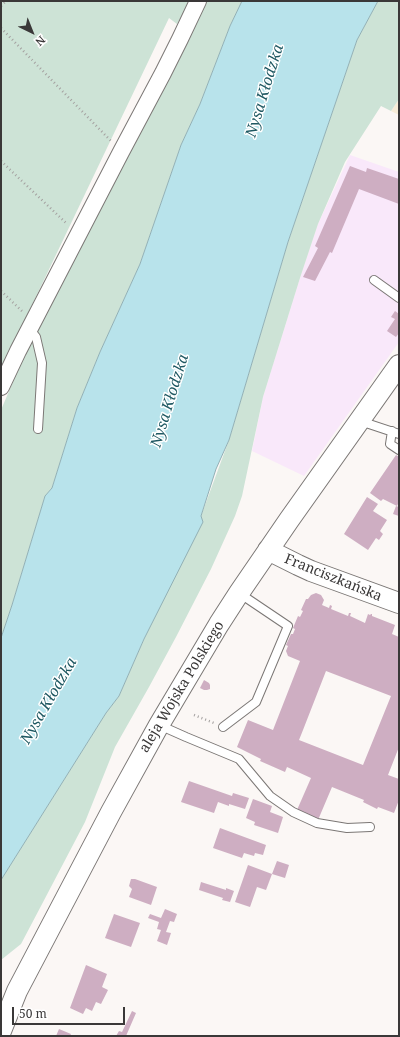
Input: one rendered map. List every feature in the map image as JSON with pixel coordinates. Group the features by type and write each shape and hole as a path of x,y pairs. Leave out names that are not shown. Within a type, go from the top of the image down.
{"street":[{"path":"1,387 31,325 180,39 198,1"},
{"name":"aleja Wojska Polskiego","path":"1,1031 17,991 111,812 159,725 215,631 268,550 399,365"},
{"name":"Franciszkańska","path":"268,550 298,566 399,603"}],"lane":[{"path":"374,280 399,298"},
{"path":"31,325 36,337 42,363 38,429"},
{"path":"360,421 396,433 390,444 399,450"},
{"path":"223,727 256,702 288,626 239,593"},
{"path":"159,725 239,759 270,796 293,812 317,823 348,828 370,827"}],"path":[{"path":"1,6 6,1"},
{"path":"1,28 121,152"},
{"path":"1,161 78,235"},
{"path":"1,291 31,325"},
{"path":"194,715 223,727"}],"shaded area":[{"path":"399,99 399,115 391,111"},
{"path":"350,155 399,172 399,342 304,476 252,451 263,397 300,278 318,224"}],"green space":[{"path":"1,1 190,1 177,24 169,18 1,370"},
{"path":"205,1 242,1 230,26 200,104 181,145 140,264 100,352 77,408 52,488 45,496 1,638 1,410 29,344"},
{"path":"378,1 399,1 399,99 391,111 381,106 345,162 318,224 263,397 242,496 235,516 211,569 176,637 115,747 85,822 21,944 1,960 1,880 106,713 119,696 201,516 229,440 288,242 357,40"}],"water":[{"name":"Nysa Kłodzka","path":"242,1 378,1 357,40 288,242 229,440 216,469 201,516 203,522 144,639 119,696 106,713 1,880 1,638 45,496 52,488 77,408 100,352 140,264 181,145 200,104 230,26"}],"building":[{"path":"350,166 366,172 367,168 399,179 399,204 359,189 332,253 330,252 315,281 303,277 318,248 315,246"},
{"path":"395,311 399,314 399,333 396,337 387,331 395,319 391,317"},
{"path":"396,455 399,457 399,502 397,506 383,499 381,501 370,493"},
{"path":"367,497 378,504 373,511 387,520 380,531 383,534 379,540 376,538 368,550 344,534"},
{"path":"396,506 399,507 399,516 393,514"},
{"path":"316,593 321,595 324,600 322,605 329,608 330,605 332,606 331,609 348,616 349,613 351,613 350,616 365,623 368,614 372,614 372,616 395,625 392,634 399,637 399,747 388,775 399,779 399,800 394,813 378,807 377,809 363,802 364,800 332,787 318,820 297,810 311,778 287,767 285,772 260,761 261,759 237,747 248,720 273,730 300,661 288,656 286,651 288,646 286,645 291,634 293,634 295,629 293,628 298,616 300,617 303,611 301,610 306,599 308,599 311,595","holes":["326,671 391,696 363,765 299,740"]},
{"path":"204,680 209,683 210,689 204,690 200,688"},
{"path":"189,781 232,796 233,793 249,798 245,809 218,802 214,813 181,802"},
{"path":"253,799 272,806 270,812 283,817 278,833 254,825 255,822 246,818"},
{"path":"220,828 266,845 263,855 255,853 254,856 244,853 242,858 213,848"},
{"path":"277,861 289,865 285,878 272,874"},
{"path":"248,865 272,874 266,890 257,887 250,907 235,902"},
{"path":"131,879 157,887 151,905 129,897 132,889 129,886"},
{"path":"201,882 234,891 230,902 222,900 223,898 199,890"},
{"path":"165,909 177,914 174,922 170,921 166,932 171,933 167,945 157,941 161,930 157,929 159,922 148,918 150,914 161,918"},
{"path":"114,914 140,923 131,947 105,938"},
{"path":"86,965 107,974 102,987 108,990 101,1004 96,1002 92,1011 86,1008 83,1014 70,1008"},
{"path":"132,1011 136,1013 126,1036 116,1036 119,1031 122,1032"},
{"path":"59,1029 71,1034 70,1036 56,1036"}]}
